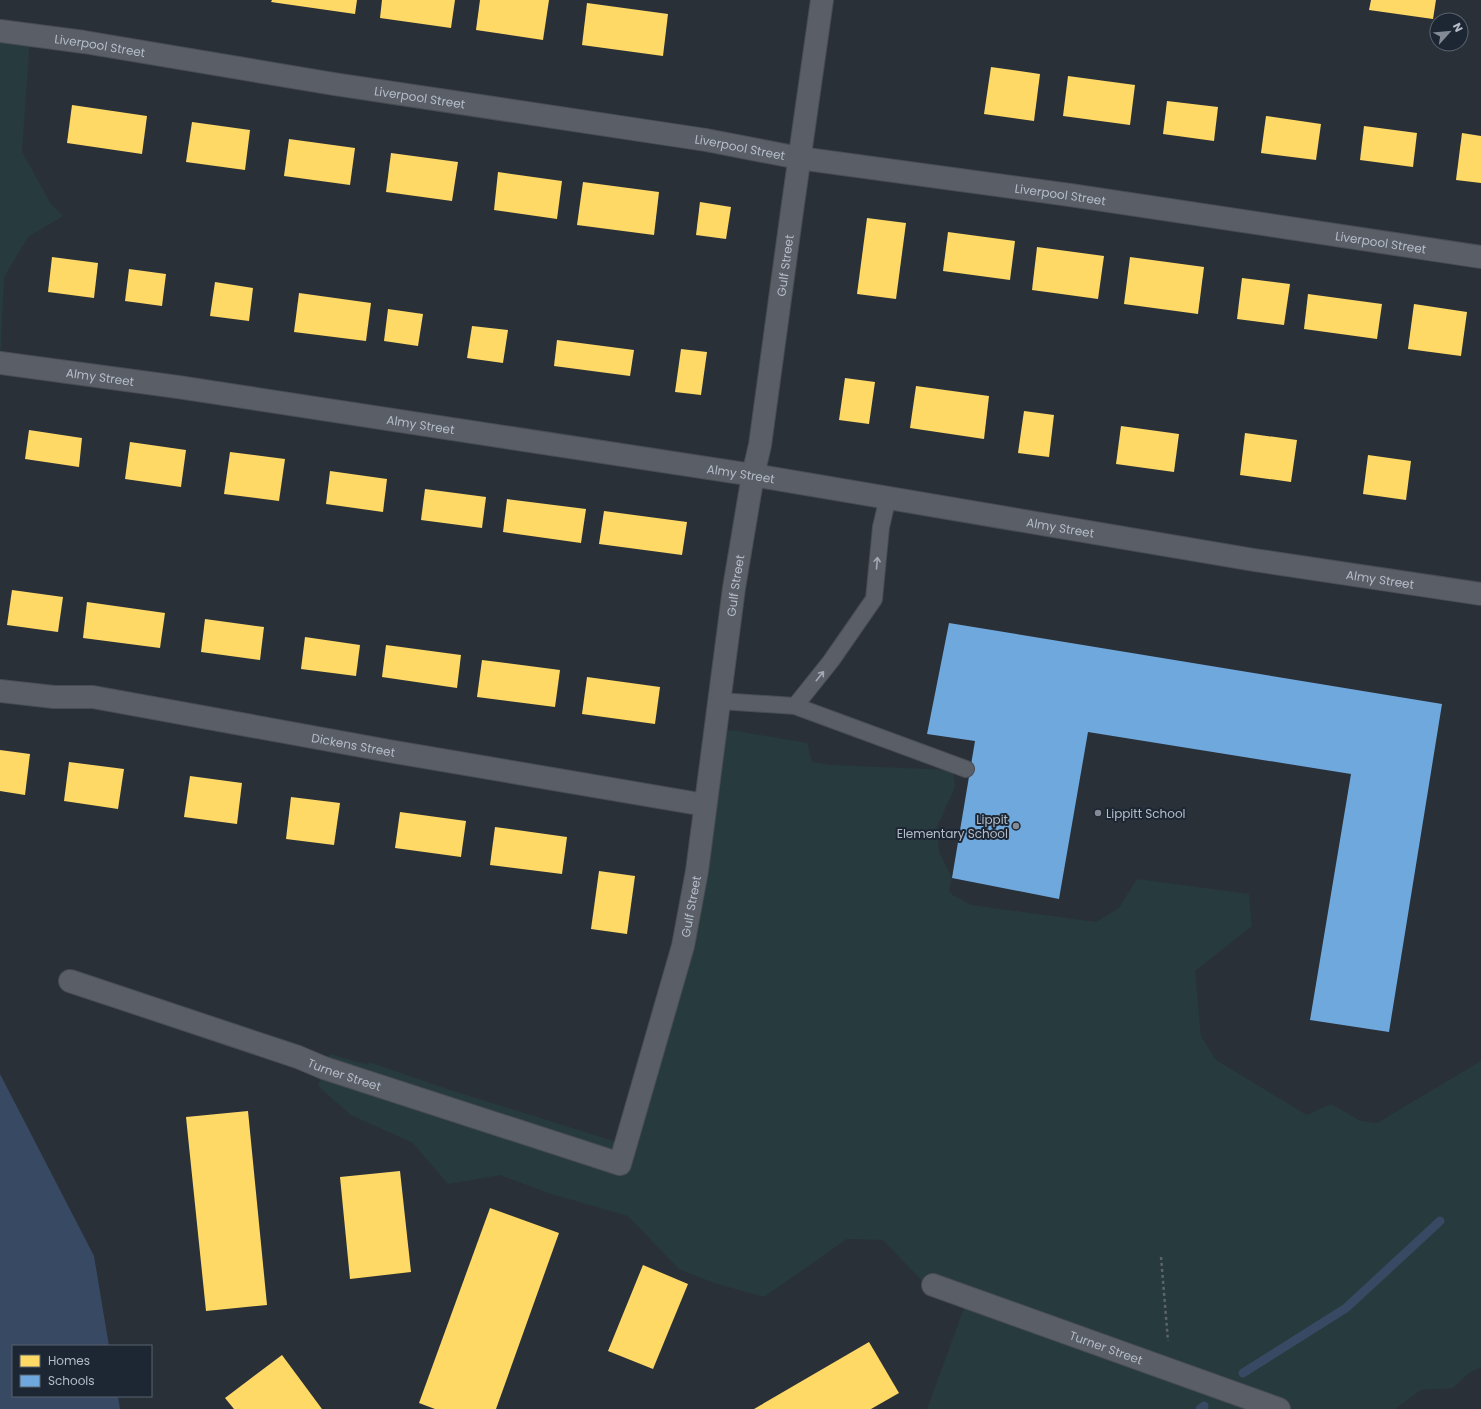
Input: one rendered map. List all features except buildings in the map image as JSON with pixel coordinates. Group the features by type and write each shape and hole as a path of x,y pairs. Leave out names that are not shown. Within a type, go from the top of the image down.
{"street":[{"name":"Gulf Street","path":"620,1164 684,946 697,871 734,588 753,475 760,445 822,0"},
{"name":"Liverpool Street","path":"0,31 84,42 334,84 706,140 799,158 1070,195 1481,257"},
{"name":"Almy Street","path":"0,363 178,387 753,475 1254,560 1481,594"},
{"name":"Dickens Street","path":"0,691 54,697 93,697 396,752 705,805"},
{"name":"Turner Street","path":"70,981 298,1057 324,1068 620,1164"},
{"name":"Turner Street","path":"932,1285 1279,1409"}],"lane":[{"path":"795,706 831,662 874,599 881,526 888,497"},
{"path":"720,700 795,706 966,769"}],"path":[{"path":"1161,1257 1168,1349"}],"green space":[{"path":"0,32 30,38 22,152 51,204 63,216 28,237 4,277 0,368"},
{"path":"722,730 737,731 807,743 812,762 831,765 953,770 955,787 937,827 939,852 952,878 949,890 951,894 971,905 1096,922 1119,908 1137,879 1249,894 1252,926 1195,971 1201,1036 1216,1060 1307,1115 1331,1104 1361,1121 1377,1123 1481,1061 1481,1367 1469,1373 1453,1388 1421,1390 1395,1409 927,1409 967,1300 927,1286 883,1240 847,1239 764,1297 714,1283 679,1269 628,1216 551,1194 500,1175 448,1184 413,1143 351,1115 318,1086 330,1054 368,1065 369,1062 447,1089 620,1143 685,951"}],"water":[{"path":"0,1074 94,1256 109,1345 12,1345 12,1397 118,1397 120,1409 0,1409"}],"waterway":[{"path":"1243,1373 1346,1308 1440,1221"},
{"path":"1200,1409 1204,1406"}],"place":[{"name":"Lippitt School","path":"1098,813"},
{"name":"Lippit Elementary School","path":"1016,826"}]}
